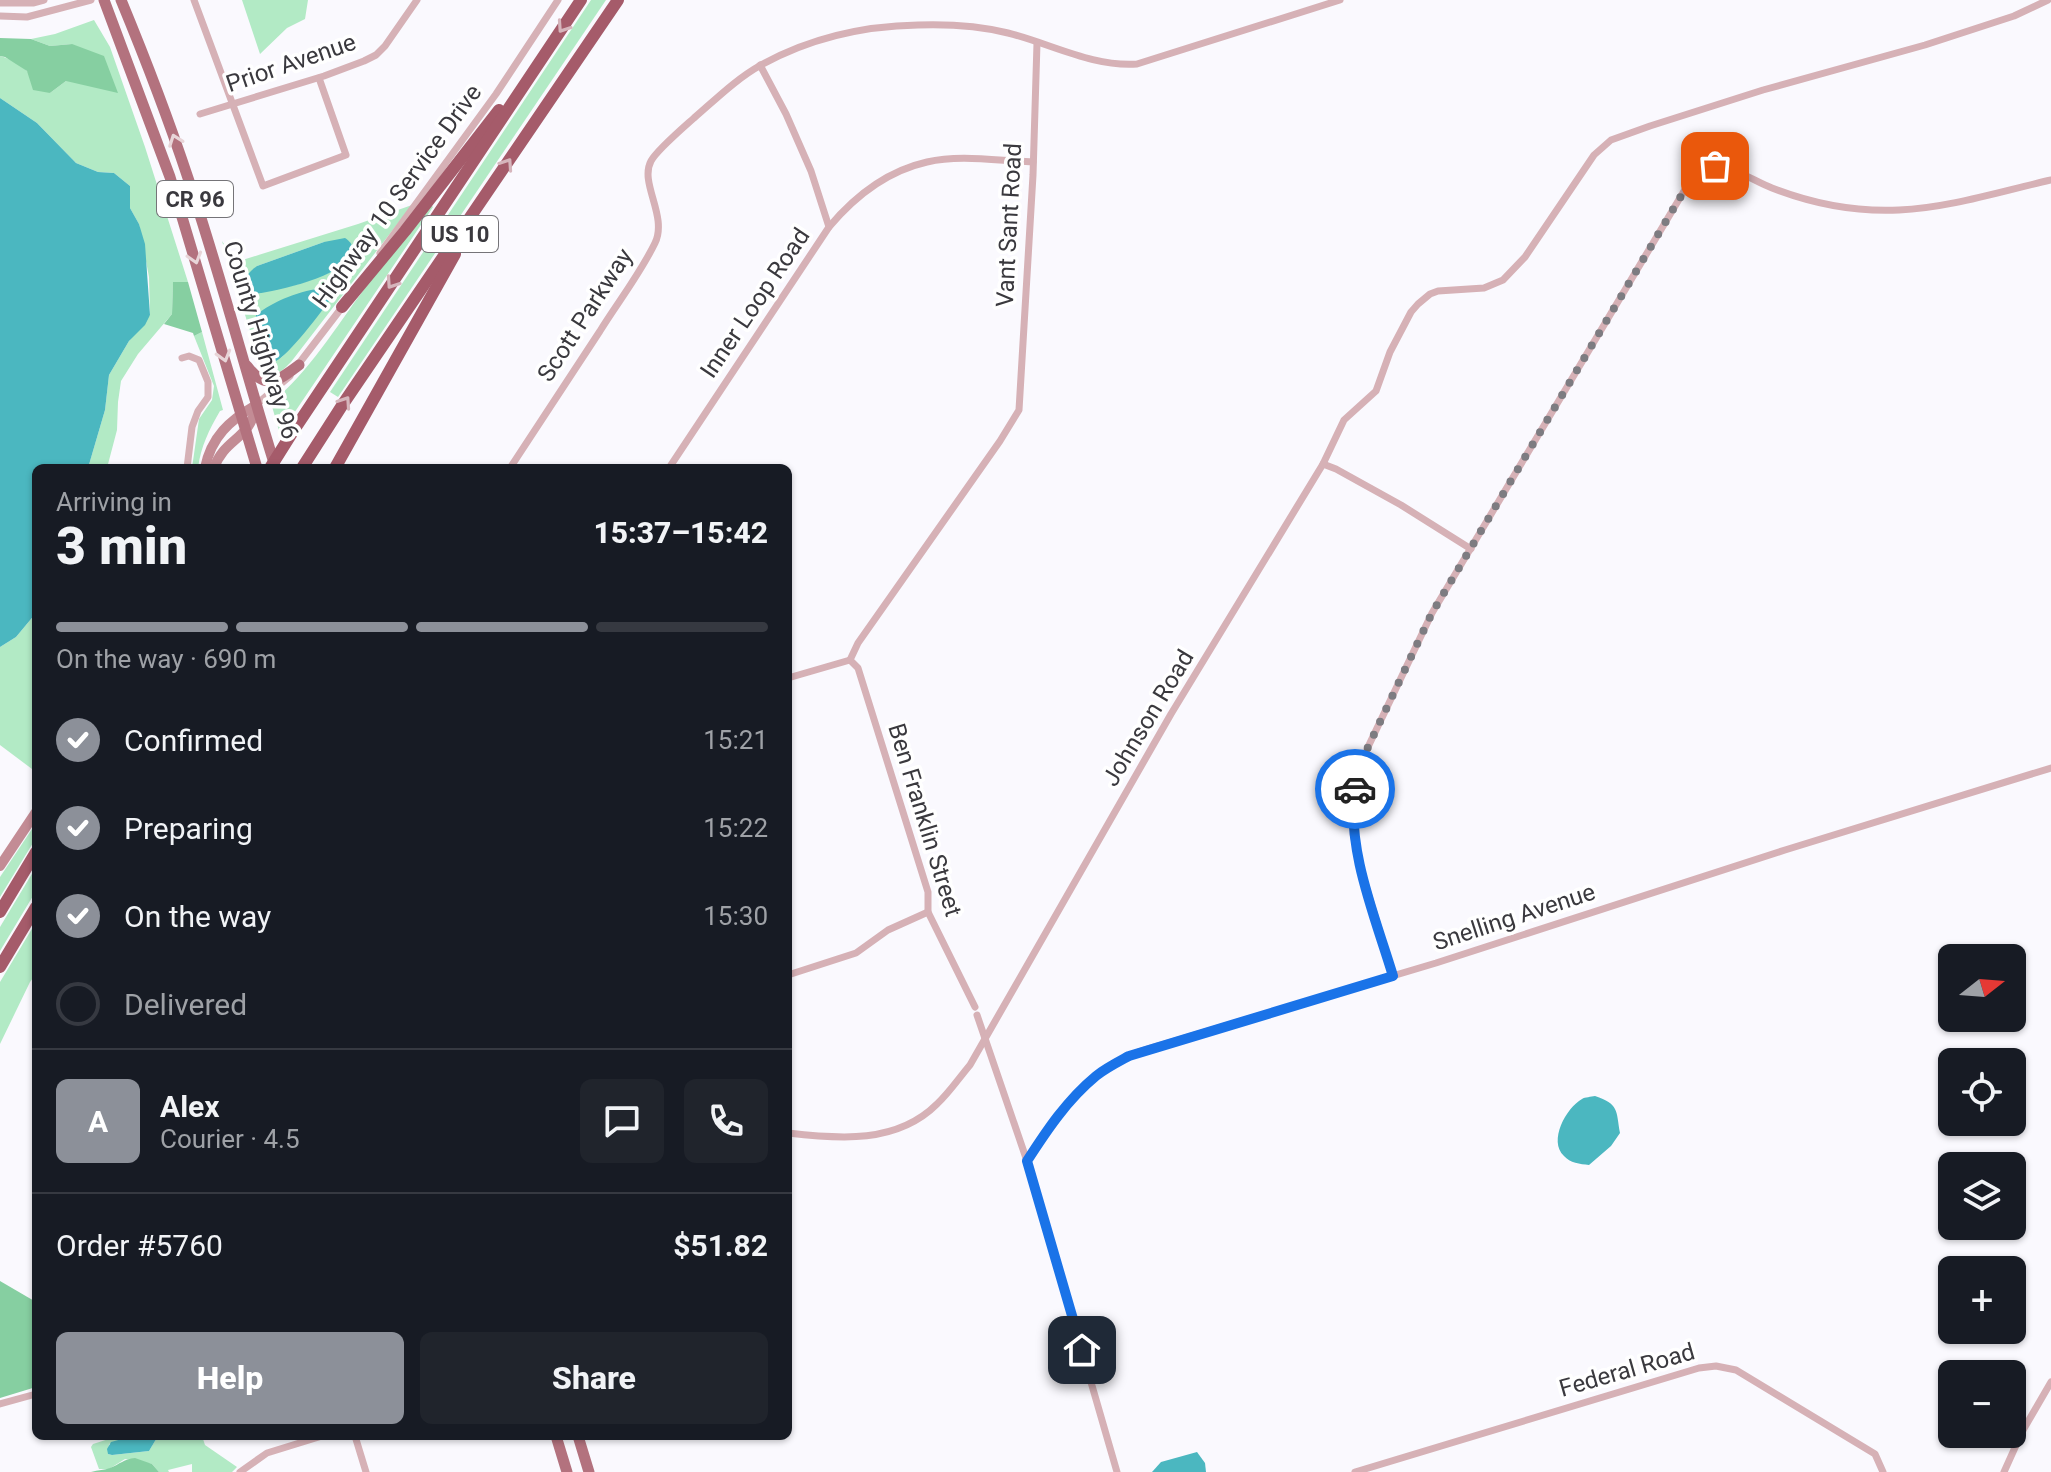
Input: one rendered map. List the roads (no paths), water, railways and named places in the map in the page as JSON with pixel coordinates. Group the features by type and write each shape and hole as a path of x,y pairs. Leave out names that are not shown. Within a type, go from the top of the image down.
{"highway":[{"name":"US 10","path":"275,464 292,433 581,0"},
{"name":"US 10","path":"305,464 618,0"},
{"path":"342,307 544,55"},
{"path":"337,464 491,189"},
{"path":"0,912 32,859"},
{"path":"0,967 32,914"}],"main road":[{"name":"County Highway 96","path":"104,0 170,177 256,464"},
{"name":"County Highway 96","path":"121,0 188,176 272,464"},
{"path":"241,352 254,375 265,382 281,378 299,365"},
{"path":"557,1440 567,1472"},
{"path":"579,1440 589,1472"}],"street":[{"path":"0,3 44,0"},
{"path":"0,16 27,17 91,0"},
{"path":"194,0 263,186 346,155 319,78"},
{"name":"Prior Avenue","path":"200,114 319,78 376,55 417,0"},
{"name":"Highway 10 Service Drive","path":"256,405 299,365 496,94 558,0"},
{"path":"760,65 822,39 879,28 918,25 983,28 1009,33 1101,63 1137,64 1340,0"},
{"name":"Johnson Road","path":"792,1134 828,1138 865,1137 892,1131 915,1121 936,1106 970,1065 1171,714 1323,464 1344,420 1376,391 1390,352 1418,304 1438,291 1484,288 1503,280 1525,257 1594,155 1611,140 1720,103 1925,45 2014,16 2048,0"},
{"name":"Vant Sant Road","path":"850,660 858,643 1019,410 1037,43"},
{"name":"Scott Parkway","path":"513,464 656,241 659,228 647,174 651,160 675,135 760,65"},
{"name":"Inner Loop Road","path":"672,464 829,227 811,171 760,65"},
{"path":"829,227 847,205 865,191 906,168 929,161 958,159 1033,162"},
{"path":"1393,976 1353,834 1357,779 1368,747 1432,613 1693,176 1715,166 1796,197 1833,206 1874,210 1937,205 2051,180"},
{"path":"424,173 434,179"},
{"path":"182,358 189,356 199,360 209,390 192,427 187,464"},
{"path":"206,464 217,436 256,405"},
{"path":"216,464 225,449 246,431 253,420 256,405"},
{"path":"1323,464 1401,505 1471,549"},
{"path":"792,677 850,660"},
{"name":"Ben Franklin Street","path":"850,660 858,668 928,892 928,912 976,1011 1027,1161 1117,1472"},
{"name":"Snelling Avenue","path":"1027,1161 1076,1094 1099,1074 1129,1056 2051,768"},
{"path":"0,866 32,818"},
{"path":"792,974 856,953 899,923 928,912"},
{"name":"Federal Road","path":"1355,1472 1699,1368 1716,1366 1736,1370 1875,1454 1883,1472"},
{"path":"2004,1472 2022,1432 2051,1382"},
{"path":"0,1404 32,1395"},
{"path":"240,1472 267,1453 309,1440"},
{"path":"356,1440 366,1472"}],"water":[{"path":"0,98 37,123 76,163 98,172 114,173 130,186 130,208 145,244 150,315 129,341 109,375 105,410 89,464 32,464 32,618 16,637 0,647"},
{"path":"345,238 351,244 351,254 334,270 321,277 274,290 250,295 247,291 246,279 257,266 324,242"},
{"path":"324,288 331,298 305,332 276,361 271,363 264,360 255,336 256,315 288,297"},
{"path":"1595,1096 1615,1109 1620,1133 1611,1146 1589,1165 1575,1163 1560,1150 1558,1134 1565,1117 1576,1103"},
{"path":"156,1440 149,1451 112,1455 108,1454 107,1449 111,1442"},
{"path":"1197,1452 1205,1463 1206,1472 1152,1472 1161,1462"}]}
